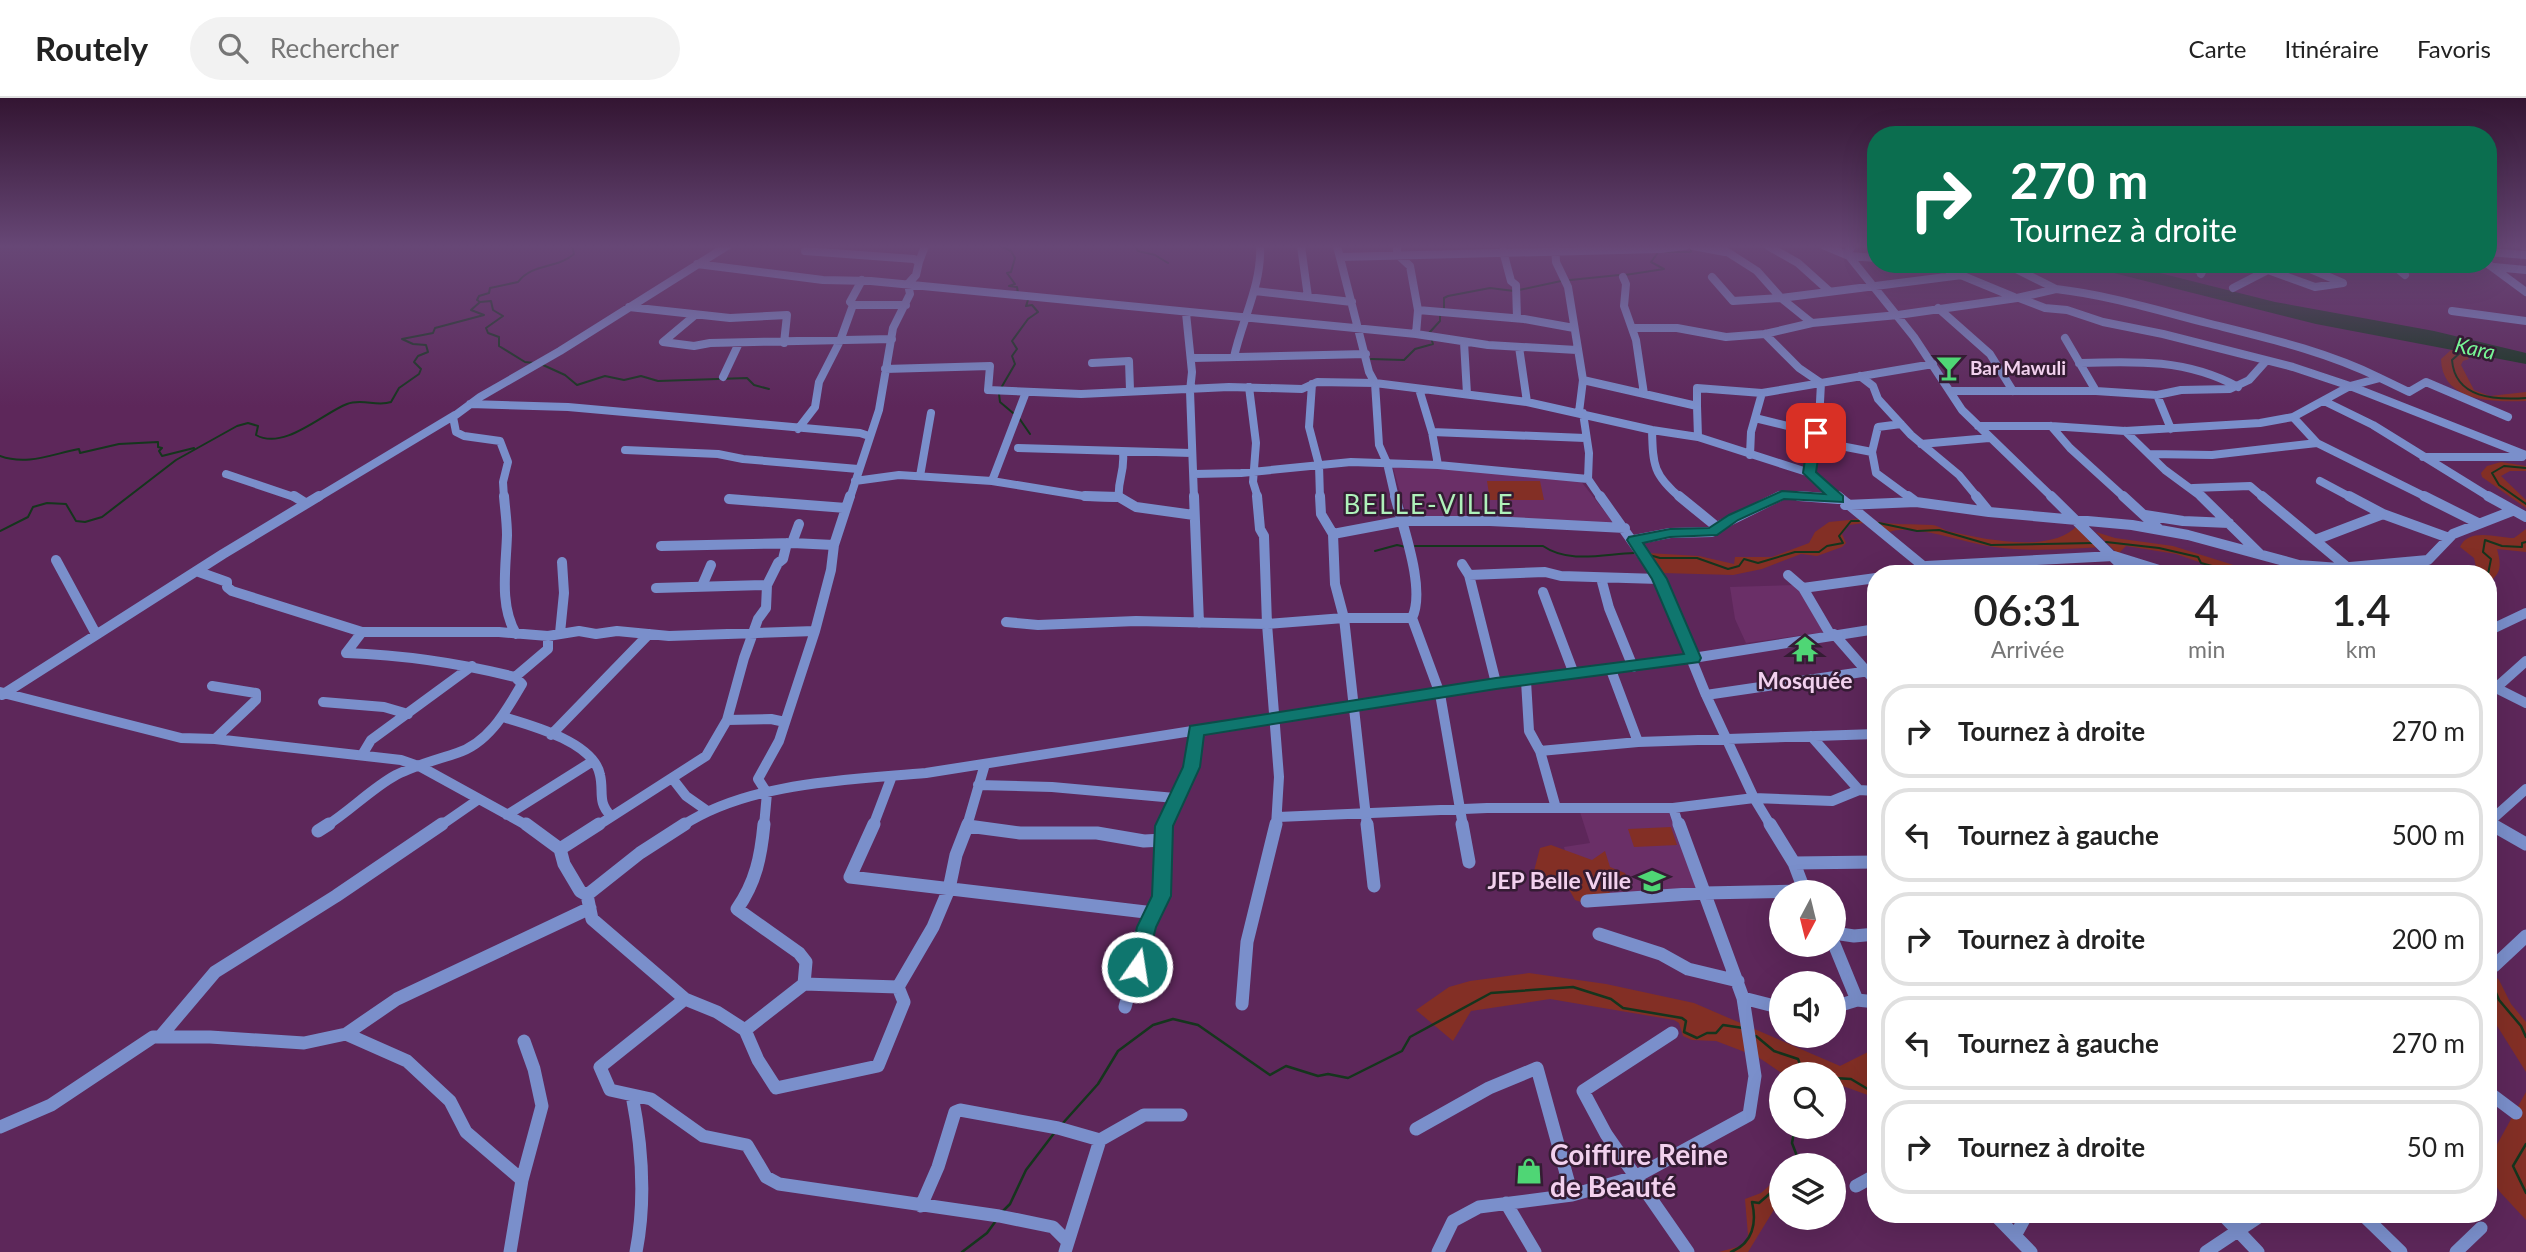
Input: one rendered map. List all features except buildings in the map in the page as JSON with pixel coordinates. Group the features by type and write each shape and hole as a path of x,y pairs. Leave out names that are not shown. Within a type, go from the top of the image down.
{"street":[{"path":"2,694 305,503 455,415 640,300"},
{"path":"851,300 853,305"},
{"path":"804,984 806,962 799,953 737,909 748,893 761,861 767,793 758,779 779,741 815,631 831,570 834,545 878,410 893,328 907,300"},
{"path":"1052,300 1446,337 1464,342 1577,350"},
{"path":"1234,357 1243,318 1251,300"},
{"path":"1333,300 1352,302 1379,394 1378,435 1381,455 1387,463 1417,588 1417,608 1412,618 1440,694 1469,862"},
{"path":"1416,300 1416,334"},
{"path":"1516,300 1517,318"},
{"path":"1570,300 1583,380 1581,413 1589,453 1588,479 1634,540 1659,579 1706,695 1754,798 1794,863 1800,880"},
{"path":"1623,300 1624,311 1633,328 1644,394"},
{"path":"1733,300 1752,300"},
{"path":"1783,300 1812,323"},
{"path":"1887,300 1933,364 1960,408 2075,520 2106,546 2122,565"},
{"path":"1633,328 1677,328 1726,337 1765,334 1812,323 1898,315 2003,300"},
{"path":"2023,300 2045,308 2067,310 2091,319 2163,334 2266,361 2350,386 2526,456"},
{"path":"2121,300 2302,345 2344,359 2409,393 2426,382 2508,417"},
{"path":"853,305 906,305"},
{"path":"798,429 816,407 814,399 823,372 840,341 847,315 853,305"},
{"path":"629,307 730,318 786,315 784,343"},
{"path":"1938,308 1990,354 2013,391"},
{"path":"1418,310 1517,318 1574,327"},
{"path":"2452,311 2526,321"},
{"path":"1186,313 1183,331 1192,358 1189,391 1193,430 1191,453 1199,623"},
{"path":"694,316 663,342 694,346 892,339"},
{"path":"1765,334 1799,368 1821,383"},
{"path":"2065,338 2096,391"},
{"path":"1464,342 1467,394"},
{"path":"723,377 739,343"},
{"path":"1519,347 1527,402"},
{"path":"1192,358 1366,354"},
{"path":"1092,363 1129,361 1130,390"},
{"path":"2079,363 2165,361 2209,373 2238,387"},
{"path":"1951,391 2096,391 2157,395 2182,390 2224,391 2238,387 2260,371 2266,361"},
{"path":"1698,437 1697,388 1762,394 1933,364"},
{"path":"885,369 990,366 988,390 1026,392 1081,394 1249,387 1302,389 1312,384 1375,383 1527,402 1652,430 1698,437 1810,473 1842,502 1922,565"},
{"path":"1860,376 1873,386 1878,399 1901,424 1959,475 1989,512"},
{"path":"1978,426 2051,426 2125,431 2260,423 2293,417 2350,386 2380,378"},
{"path":"1583,380 1698,406"},
{"path":"1810,473 1821,383"},
{"path":"1312,384 1309,427 1319,464 1321,514 1333,534 1335,584 1344,618 1374,886"},
{"path":"1242,1004 1247,942 1278,817 1279,777 1264,536 1260,529 1254,472 1255,443 1249,387"},
{"path":"1419,389 1432,432 1438,465"},
{"path":"992,481 1007,448 1013,422 1026,392"},
{"path":"1750,455 1755,418 1762,394"},
{"path":"2157,395 2171,429"},
{"path":"2324,401 2373,425 2526,517"},
{"path":"470,404 627,410 699,421 860,433 869,436"},
{"path":"919,476 925,444 931,430 931,413"},
{"path":"455,415 452,421 456,432 464,436 500,441 507,454 508,462 503,482 507,531 505,603 509,622 516,634"},
{"path":"2293,417 2317,443 2478,523"},
{"path":"1755,418 1872,452"},
{"path":"1901,424 1878,427 1872,452 1875,473 1916,502"},
{"path":"2051,426 2070,448 2161,530"},
{"path":"1652,430 1653,465 1663,483 1717,527"},
{"path":"2125,431 2181,482 2193,488 2262,556"},
{"path":"1432,432 1585,438"},
{"path":"1921,444 1989,438"},
{"path":"2150,454 2212,455 2317,443"},
{"path":"1018,448 1191,453"},
{"path":"625,450 718,454 743,459 858,469"},
{"path":"1119,497 1118,488 1125,470 1123,453"},
{"path":"2423,457 2526,456"},
{"path":"1194,474 1254,472 1319,464 1387,463 1588,479"},
{"path":"226,474 296,497 305,503"},
{"path":"855,481 898,475 992,481 1090,496 1119,497 1136,507 1194,515"},
{"path":"2320,481 2383,514 2449,538"},
{"path":"2193,488 2250,486 2345,565"},
{"path":"1634,540 1670,533 1712,532 1782,495 1842,502 1916,502 2161,530 2299,565"},
{"path":"729,499 846,508"},
{"path":"2370,565 2428,560 2449,538 2478,523 2512,511"},
{"path":"2315,540 2383,514"},
{"path":"2145,515 2192,522 2229,523"},
{"path":"1333,534 1402,521 1490,521 1625,528"},
{"path":"560,849 706,756 727,720 737,679 758,619 766,608 767,585 799,524"},
{"path":"661,546 789,543 834,545"},
{"path":"1986,565 2114,556 2143,565"},
{"path":"56,560 96,634"},
{"path":"2024,561 2029,565"},
{"path":"560,633 564,593 562,562"},
{"path":"1462,564 1469,575 1496,683"},
{"path":"702,586 711,565"},
{"path":"199,572 227,582 227,587 232,591 362,632 548,636 579,631 596,634 617,631 669,636 815,631"},
{"path":"1469,575 1545,572 1561,576 1659,579"},
{"path":"1788,575 1803,588 1832,634 1867,666"},
{"path":"1601,578 1609,608 1633,667"},
{"path":"1803,588 1867,579"},
{"path":"656,588 767,585"},
{"path":"1543,592 1574,674"},
{"path":"2497,627 2524,616"},
{"path":"1006,622 1038,625 1136,621 1268,624 1344,618 1412,618"},
{"path":"0,1127 51,1105 153,1037 304,1043 346,1034 397,999 589,902 640,853 706,810 767,793 835,781 985,764 1496,683 1633,667 1867,630"},
{"path":"318,831 351,810 394,776 421,767 435,758 459,753 485,737 503,717 522,684 515,677 472,666 399,653 346,653 362,632"},
{"path":"551,735 599,684 633,655 649,634"},
{"path":"515,677 548,649 548,636"},
{"path":"2497,685 2526,662"},
{"path":"362,755 371,740 472,666"},
{"path":"1611,670 1638,742"},
{"path":"1706,695 1867,671"},
{"path":"1526,681 1529,731 1540,751 1556,808"},
{"path":"212,686 256,693 256,700 215,739"},
{"path":"2497,691 2526,703"},
{"path":"2,694 181,738 215,739 362,755 401,760 421,767 523,822 560,849 564,864 589,902 592,919 685,999 717,1012 745,1030 758,1060 776,1088 878,1066 904,1002 898,987"},
{"path":"323,702 384,707 408,713"},
{"path":"503,717 582,748 593,761 601,779 601,804 611,816"},
{"path":"727,720 771,719 785,722"},
{"path":"1125,1007 1147,927 1162,896 1164,826 1192,767 1196,730"},
{"path":"1540,751 1638,742 1867,734"},
{"path":"1811,736 1859,790"},
{"path":"507,815 593,761"},
{"path":"898,987 933,928 949,889 956,855 968,826 985,764"},
{"path":"892,776 865,849 850,877 1154,913"},
{"path":"673,778 686,796 706,810"},
{"path":"978,785 1032,784 1086,792 1175,798"},
{"path":"2497,816 2526,789"},
{"path":"1278,817 1365,812 1673,808 1754,798 1832,801 1859,790 1867,790"},
{"path":"160,1037 215,972 336,896 479,799"},
{"path":"1438,1252 1453,1221 1479,1206 1572,1195 1635,1177 1749,1115 1755,1076 1743,998 1673,808"},
{"path":"968,826 1020,833 1097,833 1144,841 1164,840"},
{"path":"2497,828 2526,844"},
{"path":"1794,863 1867,862"},
{"path":"1587,901 1704,893 1769,892"},
{"path":"1600,934 1661,954 1688,969 1738,981"},
{"path":"1846,935 1867,935"},
{"path":"2497,963 2526,936"},
{"path":"1839,957 1857,1000"},
{"path":"745,1030 804,984 898,987"},
{"path":"1743,998 1769,1005"},
{"path":"685,999 600,1067 610,1090 651,1099 704,1136 747,1145 766,1177 779,1184 999,1216 1053,1227 1066,1246"},
{"path":"1846,1003 1857,1000 1867,1001"},
{"path":"1672,1033 1583,1091 1594,1116 1688,1252"},
{"path":"346,1034 407,1061 450,1101 466,1132 522,1180"},
{"path":"510,1252 522,1180 542,1106 534,1069 524,1041"},
{"path":"1416,1129 1489,1088 1537,1068 1572,1195"},
{"path":"632,1095 637,1118 639,1172 640,1236 636,1252"},
{"path":"2497,1099 2516,1113"},
{"path":"921,1206 938,1167 955,1112 960,1110 1058,1128 1100,1140"},
{"path":"1066,1246 1100,1140 1144,1115 1181,1115"},
{"path":"1856,1186 1867,1180"},
{"path":"1506,1203 1535,1252"},
{"path":"2003,1223 2031,1252"},
{"path":"2015,1236 2022,1223"},
{"path":"2230,1223 2258,1252"},
{"path":"2206,1252 2250,1223"},
{"path":"2371,1223 2401,1252"},
{"path":"2456,1252 2481,1227"}],"shaded area":[{"path":"2451,350 2465,352 2469,359 2461,365 2474,390 2490,396 2526,392 2526,401 2486,400 2460,392 2450,384 2441,359"},
{"path":"2501,462 2526,466 2526,471 2510,471 2501,476 2526,500 2526,508 2482,477 2481,473 2487,466"},
{"path":"1392,464 1580,480 1616,526 1408,520"},
{"path":"1487,481 1540,481 1544,500 1490,500"},
{"path":"1859,519 1864,523 1849,525 1842,534 1846,543 1842,547 1817,556 1801,554 1762,569 1733,575 1662,573 1648,553 1699,556 1734,564 1735,557 1772,557 1809,543 1815,532 1829,522"},
{"path":"1873,521 1932,525 1966,535 2017,542 2051,540 2065,535 2077,526 2102,547 2007,549 1926,532 1889,532"},
{"path":"2526,529 2526,552 2497,549 2499,568 2497,573 2497,565 2476,565 2474,558 2460,547 2464,541 2477,535 2514,538"},
{"path":"2096,532 2115,538 2173,546 2233,565 2207,565 2176,554 2126,546 2118,554"},
{"path":"1797,585 1825,632 1746,643 1735,619 1730,587"},
{"path":"1668,810 1697,890 1577,899 1564,847 1590,843 1580,812"},
{"path":"1671,827 1677,845 1634,847 1628,829"},
{"path":"1551,845 1592,860 1605,851 1610,867 1625,873 1629,881 1625,889 1610,891 1609,898 1581,902 1575,900 1564,885 1539,878 1534,871 1540,848"},
{"path":"1529,973 1606,984 1694,1003 1769,1035 1769,1048 1798,1048 1831,1062 1769,1062 1769,1064 1758,1057 1716,1041 1692,1040 1683,1036 1679,1023 1674,1020 1550,999 1471,1011 1453,1041 1416,1010 1449,987 1470,981"},
{"path":"2497,978 2511,1004 2526,1022 2526,1072 2497,1026"},
{"path":"1867,1052 1867,1095 1846,1087 1846,1063"},
{"path":"2526,1092 2526,1220 2497,1187 2497,1145"},
{"path":"1769,1186 1769,1218 1748,1252 1719,1252 1744,1245 1748,1235 1745,1199 1761,1193"}],"water":[{"name":"Kara","path":"2220,300 2266,300 2434,331 2526,353 2526,364 2316,324"}],"waterway":[{"path":"1001,388 1015,364 1012,356 1017,349 1012,341 1028,319 1038,312 1032,305 1026,306 1028,300"},
{"path":"1444,300 1444,308"},
{"path":"480,302 491,301 493,310 503,316 486,328 488,333 499,337 499,346 525,362 534,363"},
{"path":"0,531 28,517 33,507 47,503 66,504 76,521 85,522 102,517 176,460 237,426 248,423 258,426 256,435 267,439 279,438 291,435 347,404 391,402 399,388 419,374 421,369 414,362 418,356 428,352 426,345 413,344 402,339 433,333 435,328 484,315 471,310 480,302"},
{"path":"1429,333 1440,321 1440,316"},
{"path":"1371,359 1404,360 1415,349 1433,344 1431,338"},
{"path":"2461,352 2452,360 2455,373 2469,390 2490,397 2526,398"},
{"path":"543,365 565,375 577,385 605,376 624,380 641,376 658,381 747,378 754,385 769,389"},
{"path":"999,394 1000,402 1013,413"},
{"path":"1019,418 1030,434"},
{"path":"0,456 20,460 79,449 80,453 119,444 158,442 158,447 162,448 159,451 162,456 194,448"},
{"path":"2526,468 2504,466 2492,473 2499,485 2526,504"},
{"path":"1646,554 1660,558 1697,558 1728,569 1739,566 1744,559 1758,563 1795,552 1819,552 1827,546 1843,543 1839,536 1851,521 1859,521"},
{"path":"1879,523 1917,531 1939,530 1991,545 2093,543"},
{"path":"2490,565 2491,559 2483,552 2485,540 2502,546 2522,547 2522,543 2526,542"},
{"path":"2106,542 2159,548 2198,557 2201,563 2208,565"},
{"path":"1375,551 1397,545 1406,547"},
{"path":"1415,546 1543,546 1553,552 1575,556 1634,553"},
{"path":"1063,1123 1098,1084 1118,1051 1153,1025 1173,1019 1198,1025 1270,1075 1286,1066 1318,1076 1328,1074 1348,1078 1402,1051 1410,1037 1491,993 1573,987 1611,999 1623,1008 1682,1018 1686,1021 1684,1032 1697,1038 1707,1033 1716,1033 1723,1025 1743,1028"},
{"path":"2497,995 2521,1026 2526,1037"},
{"path":"1756,1036 1774,1051 1798,1059 1799,1062"},
{"path":"1846,1079 1867,1089"},
{"path":"1002,1212 1010,1204 1026,1170 1055,1132"},
{"path":"1793,1139 1796,1153"},
{"path":"2526,1144 2513,1166 2526,1193"},
{"path":"1731,1252 1744,1243 1752,1232 1752,1202 1759,1203 1769,1194"},
{"path":"962,1252 987,1233 995,1222"}],"place":[{"name":"Bar Mawuli","path":"1949,368"},
{"name":"Mosquée","path":"1805,649"},
{"name":"JEP Belle Ville","path":"1652,881"},
{"name":"Coiffure Reine de Beauté","path":"1529,1171"}],"district":[{"name":"BELLE-VILLE","path":"1429,505"}],"route":[{"path":"1137,967 1147,927 1162,896 1164,826 1192,767 1196,730 1440,694 1496,683 1693,658 1659,579 1634,540 1670,533 1712,532 1734,517 1757,509 1782,495 1838,499 1810,473 1816,433"}]}
